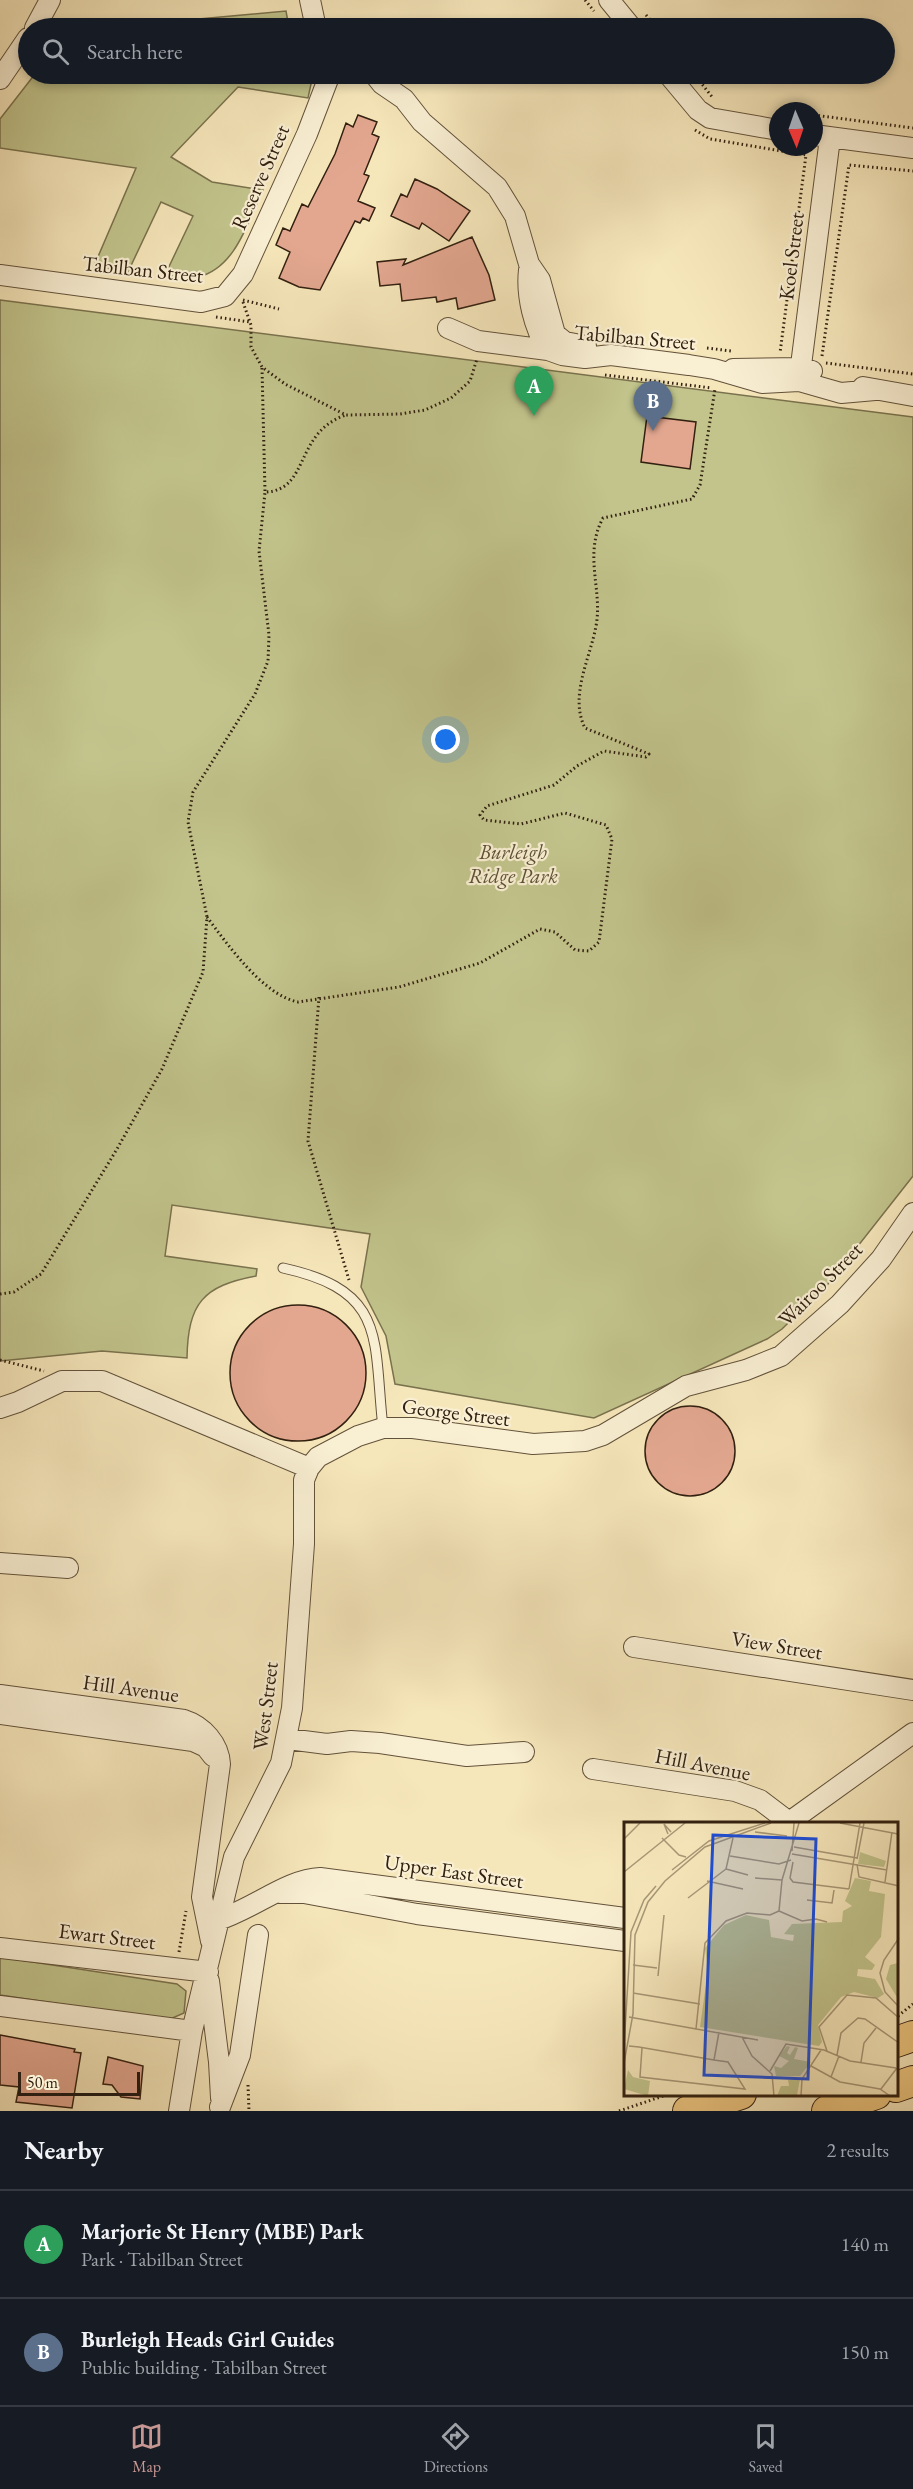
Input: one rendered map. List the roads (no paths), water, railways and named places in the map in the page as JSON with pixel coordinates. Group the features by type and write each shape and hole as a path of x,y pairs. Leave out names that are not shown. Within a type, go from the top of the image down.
{"main road":[{"path":"898,2042 913,2036"},
{"path":"898,2087 913,2081"},
{"path":"688,2111 733,2096"},
{"path":"827,2111 870,2096"}],"street":[{"path":"40,18 50,0"},
{"path":"310,0 314,18"},
{"path":"609,0 624,18"},
{"path":"0,80 18,53"},
{"name":"Reserve Street","path":"234,298 307,134 326,84"},
{"path":"367,84 377,95 407,116 422,122"},
{"path":"382,84 404,99 422,122 497,187 515,216 530,264 531,302 540,335 553,344"},
{"path":"676,84 698,110 710,118 769,128"},
{"path":"823,136 913,148"},
{"name":"Koel Street","path":"800,374 820,156"},
{"name":"Tabilban Street","path":"0,275 201,302 234,298"},
{"name":"Tabilban Street","path":"448,328 478,341 553,344 585,358 611,356 714,379 800,374 913,396"},
{"name":"Wairoo Street","path":"746,1370 781,1356 840,1304 881,1258 913,1213"},
{"name":"George Street","path":"309,1468 318,1457 333,1447 383,1428 413,1428 521,1444 585,1440 603,1435 686,1386 746,1370"},
{"path":"0,1408 62,1381 102,1381 309,1468"},
{"name":"West Street","path":"179,2111 190,2039 238,1847 281,1763 288,1739 304,1544 303,1491 309,1468"},
{"path":"0,1563 68,1568"},
{"name":"View Street","path":"634,1647 913,1690"},
{"name":"Hill Avenue","path":"0,1695 187,1720 201,1730 217,1748 219,1776 202,1897 212,1944"},
{"name":"Hill Avenue","path":"0,1714 193,1740 203,1745 211,1753 219,1776"},
{"name":"Hill Avenue","path":"593,1769 735,1791 760,1800 789,1822 913,1733"},
{"path":"288,1739 327,1744 351,1741 380,1743 467,1756 524,1752"},
{"name":"Upper East Street","path":"218,1920 243,1912 280,1893 299,1880 331,1878 624,1918"},
{"name":"Upper East Street","path":"280,1893 304,1893 417,1914 624,1941"},
{"path":"220,2109 240,2055 258,1935"},
{"name":"Ewart Street","path":"0,1948 208,1972"},
{"name":"West Street","path":"208,1972 219,2062 220,2109"},
{"path":"0,2006 190,2039 197,2044 205,2045 219,2062"},
{"path":"190,2039 214,2018"}],"lane":[{"path":"283,1268 311,1274 334,1283 352,1296 368,1317 375,1342 383,1428"}],"place":[{"name":"Marjorie St Henry (MBE) Park","path":"534,416"},
{"name":"Burleigh Heads Girl Guides","path":"653,431"}],"park label":[{"name":"Burleigh Ridge Park","path":"513,863"}]}
